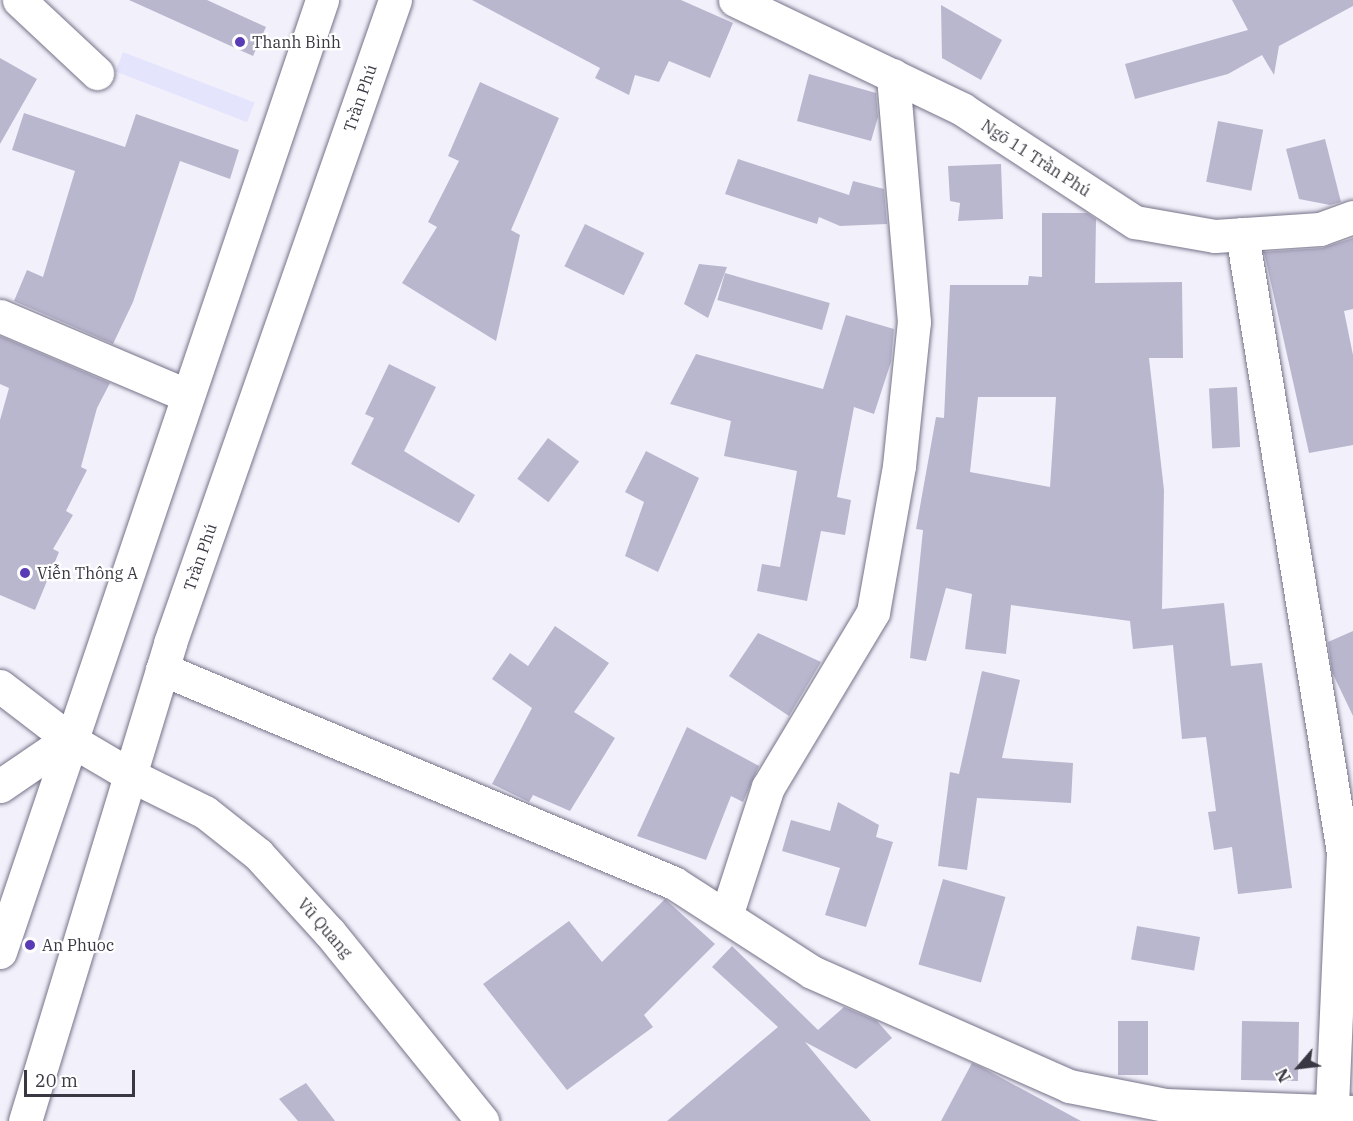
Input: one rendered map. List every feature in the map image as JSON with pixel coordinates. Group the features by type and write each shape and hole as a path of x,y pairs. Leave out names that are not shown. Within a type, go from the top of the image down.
{"main road":[{"path":"19,0 98,73"},
{"path":"0,952 69,739 322,0"},
{"name":"Trần Phú","path":"25,1121 132,776 162,669 395,0"},
{"name":"Ngõ 11 Trần Phú","path":"735,0 962,109 1135,222 1165,231 1242,234 1320,229 1353,217"},
{"path":"726,916 768,787 873,612 898,466 914,322 892,75"},
{"path":"162,669 674,882 812,972 1069,1086 1165,1105 1343,1111 1343,853 1242,234"},
{"path":"0,316 186,395"},
{"name":"Vũ Quang","path":"0,686 69,739 132,776 205,812 258,854 330,933 482,1121"},
{"path":"0,786 69,739"}],"shaded area":[{"path":"123,52 255,103 247,122 115,72"}],"building":[{"name":"Thanh Bình","path":"129,0 207,0 266,27 253,56"},
{"path":"472,0 681,0 733,23 710,78 669,61 659,82 635,75 629,95 595,78 600,68"},
{"path":"1232,0 1353,0 1353,6 1279,46 1274,75 1262,55 1228,74 1135,99 1125,64 1248,30"},
{"path":"941,5 1002,40 981,80 942,58"},
{"path":"0,58 37,79 0,144"},
{"path":"809,74 876,93 878,117 871,141 797,121"},
{"path":"480,82 559,118 511,230 520,235 496,341 402,283 437,227 428,222 459,161 448,156"},
{"path":"24,113 125,147 136,114 239,150 230,179 180,161 133,302 113,344 14,301 27,270 43,277 75,171 12,150"},
{"path":"1218,121 1263,130 1251,191 1206,182"},
{"path":"1325,139 1341,202 1330,205 1299,199 1286,149"},
{"path":"738,159 849,195 853,181 884,189 887,224 840,226 819,217 817,224 725,194"},
{"path":"1001,164 1003,219 958,221 960,203 950,201 948,166"},
{"path":"1042,213 1087,213 1096,219 1095,283 1182,282 1183,358 1149,358 1164,490 1162,609 1224,603 1231,666 1262,663 1292,888 1238,894 1232,847 1214,850 1208,812 1216,811 1206,737 1182,739 1173,645 1133,649 1130,621 1011,605 1006,654 965,649 972,594 946,588 926,661 910,658 923,530 916,529 936,417 944,418 950,285 1028,285 1029,276 1042,277","holes":["978,397 1056,397 1050,487 970,472"]},
{"path":"585,224 644,253 624,295 564,266"},
{"path":"1353,238 1353,309 1344,311 1353,355 1353,445 1309,453 1264,252 1322,248"},
{"path":"699,264 727,267 708,318 684,304"},
{"path":"725,273 830,303 822,330 717,300"},
{"path":"846,315 894,329 891,362 874,414 854,407 837,497 851,500 845,535 821,531 807,601 757,591 762,564 780,567 797,471 724,456 731,421 670,404 696,354 823,389"},
{"path":"0,336 110,383 97,408 81,467 87,470 66,511 73,515 53,549 59,552 35,610 0,595 0,420 9,388 0,384"},
{"path":"389,364 436,387 404,451 475,495 459,523 351,464 374,418 365,414"},
{"path":"1237,387 1240,447 1212,448 1209,388"},
{"path":"548,438 579,461 548,502 517,479"},
{"path":"646,451 699,478 658,572 625,556 644,502 625,492"},
{"path":"555,626 609,663 574,712 615,738 570,811 533,795 529,802 492,784 532,708 492,679 510,653 528,666"},
{"path":"1353,631 1353,716 1332,672 1328,642"},
{"path":"758,633 821,662 789,716 729,676"},
{"path":"982,671 1020,680 1002,758 1073,763 1071,803 977,798 967,870 938,866 950,772 959,774"},
{"path":"687,727 759,766 743,802 731,796 706,860 637,836"},
{"path":"838,802 879,825 876,837 893,842 866,927 825,915 840,868 782,851 791,820 830,831"},
{"path":"943,879 1005,897 981,982 918,965"},
{"path":"665,899 715,944 644,1015 653,1027 567,1090 483,984 569,921 602,962"},
{"path":"1137,926 1200,937 1194,971 1131,959"},
{"path":"732,946 818,1030 844,1007 877,1021 892,1038 856,1069 805,1042 871,1121 667,1121 778,1027 712,967"},
{"path":"1118,1021 1148,1021 1148,1075 1118,1075"},
{"path":"1242,1021 1299,1022 1298,1081 1241,1080"},
{"path":"972,1063 983,1068 1081,1121 941,1121"},
{"path":"306,1083 335,1121 298,1121 279,1099"}],"place":[{"name":"Thanh Bình","path":"240,42"},
{"name":"Viễn Thông A","path":"25,573"},
{"name":"An Phuoc","path":"30,945"}]}
